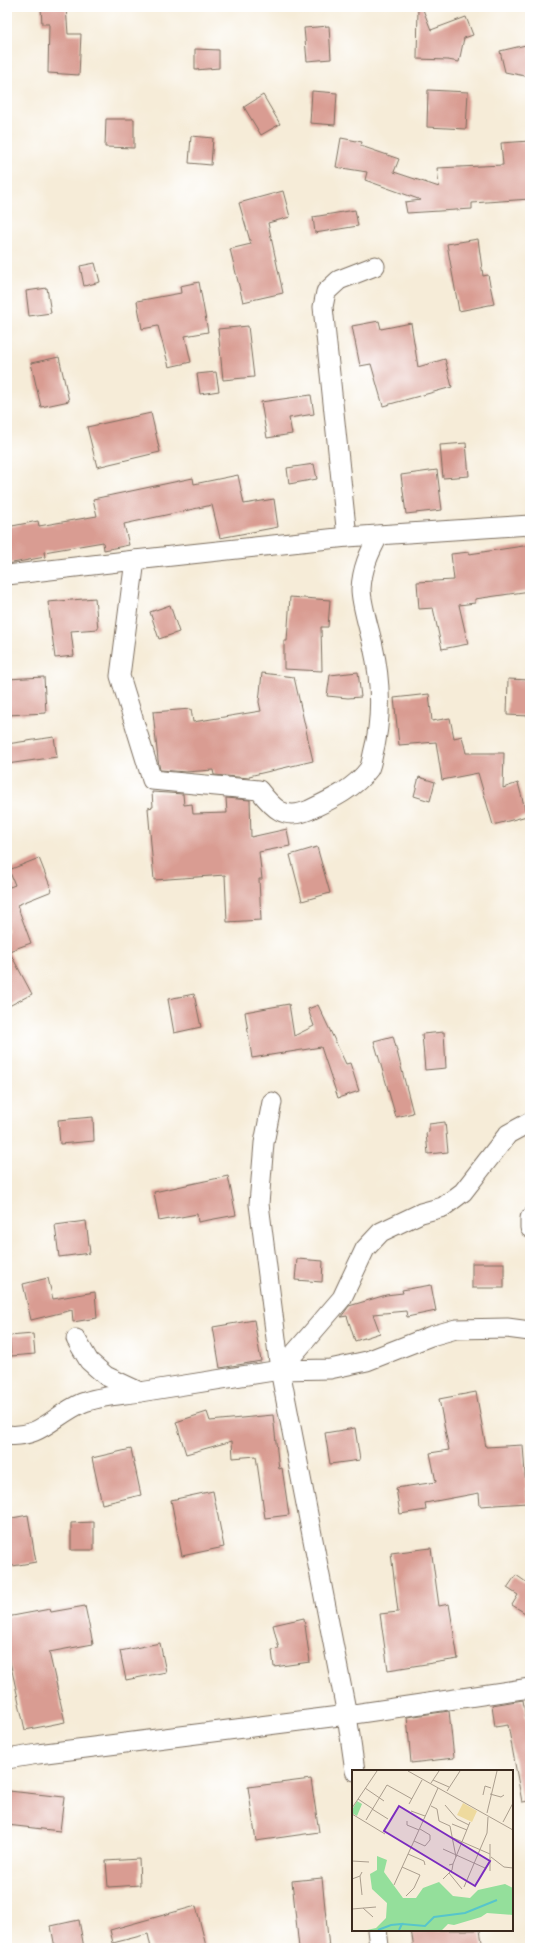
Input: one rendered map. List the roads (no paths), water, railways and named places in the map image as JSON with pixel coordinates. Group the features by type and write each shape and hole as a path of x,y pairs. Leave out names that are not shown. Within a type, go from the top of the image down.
{"street":[{"path":"347,537 323,307 326,292 339,280 375,266"},
{"path":"7,575 347,537 530,525"},
{"path":"135,560 120,676 152,780 259,790 273,808 285,813 303,812 347,791 370,768 378,736 380,698 374,649 361,591 363,570 368,556 379,535"},
{"path":"272,1102 264,1142 259,1204 280,1370 348,1715 355,1770"},
{"path":"280,1370 342,1298 365,1249 381,1232 421,1213 443,1207 463,1192 508,1134 530,1122"},
{"path":"530,1218 530,1228"},
{"path":"7,1435 20,1436 43,1428 58,1416 82,1403 140,1392 280,1370 330,1369 366,1361 431,1336 456,1329 507,1328 530,1331"},
{"path":"76,1339 89,1361 106,1376 140,1392"},
{"path":"7,1760 38,1754 348,1715 530,1688"}]}
